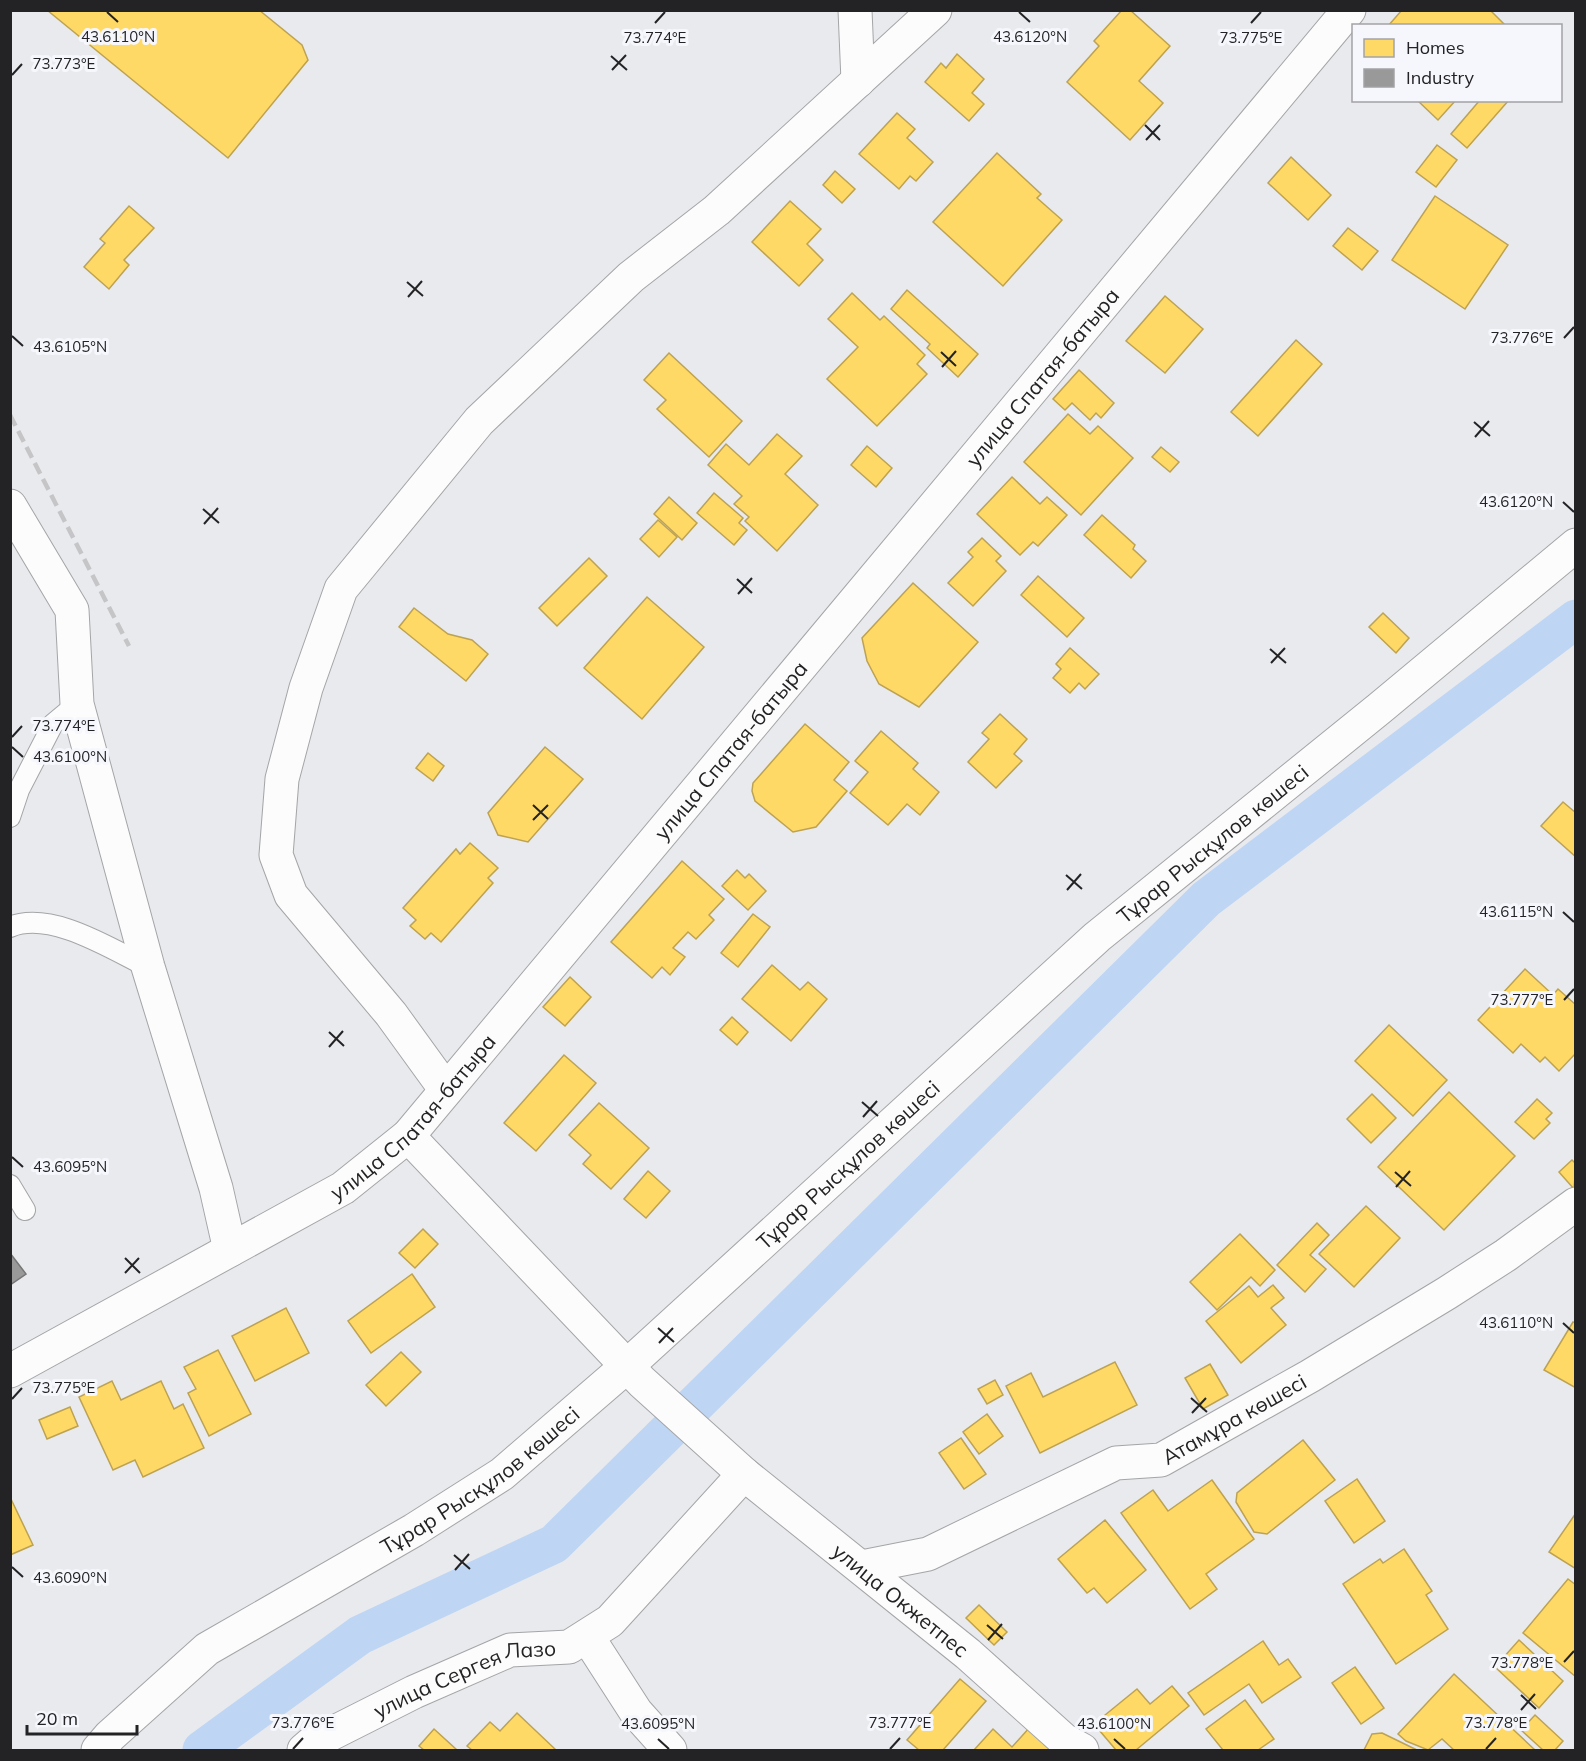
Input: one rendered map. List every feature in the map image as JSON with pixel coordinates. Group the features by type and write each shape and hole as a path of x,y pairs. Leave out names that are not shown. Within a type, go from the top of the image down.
{"street":[{"path":"855,10 858,81"},
{"path":"446,1090 391,1014 291,895 276,855 282,779 306,688 341,589 478,421 631,277 717,210 935,10"},
{"name":"улица Спатая-батыра","path":"10,1371 343,1188 408,1136 1349,10"},
{"path":"10,506 72,610 77,704 148,967 196,1120 230,1250"},
{"name":"Тұрар Рысқұлов көшесі","path":"98,1750 110,1736 207,1649 414,1530 502,1474 634,1375 1097,937 1380,708 1575,545"},
{"name":"улица Окжетпес","path":"408,1136 634,1375 744,1474 968,1654 1065,1740 1082,1750"},
{"name":"Атамұра көшесі","path":"862,1567 928,1554 1116,1463 1161,1460 1447,1293 1506,1255 1575,1204"},
{"name":"улица Сергея Лазо","path":"304,1750 311,1744 414,1692 510,1650 569,1647 587,1636 610,1621 744,1474"},
{"path":"587,1636 636,1712 670,1750"}],"lane":[{"path":"10,817 19,790 53,724 77,704"},
{"path":"10,927 24,921 72,930 148,967"},
{"path":"10,1185 25,1210"}],"building: Homes":[{"path":"47,10 259,10 302,45 308,60 228,158"},
{"path":"1122,10 1130,10 1170,46 1139,81 1163,103 1130,140 1067,82 1099,46 1094,41"},
{"path":"1402,10 1490,10 1504,24 1390,24"},
{"path":"957,54 984,79 972,93 984,104 969,121 925,82 941,63 946,68"},
{"path":"1419,102 1454,102 1438,120"},
{"path":"1478,102 1507,102 1467,148 1451,134"},
{"path":"897,113 915,129 907,138 933,162 916,181 910,176 899,189 859,154"},
{"path":"1437,145 1457,160 1436,187 1416,172"},
{"path":"997,153 1041,194 1037,198 1062,220 1003,286 933,222"},
{"path":"1291,157 1331,195 1308,220 1268,183"},
{"path":"835,171 855,189 842,203 823,185"},
{"path":"1435,196 1508,245 1465,309 1392,260"},
{"path":"790,201 821,229 807,244 823,260 799,286 752,242"},
{"path":"129,206 154,228 124,260 129,265 109,289 84,267 105,243 100,239"},
{"path":"1348,228 1378,251 1362,270 1333,246"},
{"path":"907,290 978,354 958,377 927,348 930,344 891,309"},
{"path":"852,293 880,320 884,316 925,355 917,364 927,374 877,426 827,379 858,347 828,319"},
{"path":"1165,296 1203,329 1165,373 1126,341"},
{"path":"1296,340 1322,364 1258,436 1231,412"},
{"path":"669,353 742,421 709,457 657,409 666,400 644,380"},
{"path":"1079,370 1114,403 1101,418 1096,413 1090,420 1072,403 1065,410 1053,399"},
{"path":"1068,414 1090,434 1098,426 1133,458 1081,515 1024,462"},
{"path":"777,434 802,456 785,474 818,505 777,551 745,521 749,517 734,504 742,496 708,465 726,444 749,465"},
{"path":"867,446 892,468 876,487 851,465"},
{"path":"1161,447 1179,462 1170,472 1152,457"},
{"path":"1012,477 1040,504 1047,497 1067,515 1038,546 1033,542 1020,555 977,514"},
{"path":"714,493 743,518 739,523 747,530 734,545 697,513"},
{"path":"669,497 697,523 682,540 654,514"},
{"path":"1102,515 1135,545 1133,549 1146,561 1131,578 1084,535"},
{"path":"658,520 677,537 659,557 640,539"},
{"path":"982,538 1001,556 996,561 1006,571 973,606 948,583 973,557 968,552"},
{"path":"589,558 607,576 557,626 539,608"},
{"path":"1038,576 1084,618 1067,637 1021,595"},
{"path":"913,583 978,642 919,707 879,684 867,661 862,638"},
{"path":"647,597 704,647 642,719 584,668"},
{"path":"414,608 448,634 472,640 488,654 466,681 399,627"},
{"path":"1383,613 1409,638 1396,653 1369,627"},
{"path":"1070,648 1099,674 1085,689 1079,683 1070,693 1053,678 1061,669 1056,664"},
{"path":"1000,714 1027,739 1014,754 1022,761 996,788 968,762 989,739 982,733"},
{"path":"805,724 849,762 834,780 847,791 816,827 793,832 755,801 752,791 753,783"},
{"path":"881,731 918,763 913,769 939,792 920,815 907,804 888,825 850,793 868,772 855,761"},
{"path":"545,747 583,779 528,842 498,835 488,813"},
{"path":"428,753 444,766 433,781 416,768"},
{"path":"1563,802 1576,813 1576,857 1541,826"},
{"path":"470,843 498,868 488,878 493,883 441,942 431,933 425,939 410,926 416,920 403,908 456,849 460,854"},
{"path":"682,861 724,899 709,915 714,920 696,939 688,932 673,948 685,957 670,975 662,967 652,978 611,942"},
{"path":"737,870 745,878 749,874 766,891 748,910 722,886"},
{"path":"753,914 770,927 738,967 721,953"},
{"path":"772,965 800,990 808,982 827,999 791,1041 742,999"},
{"path":"1525,969 1553,995 1558,989 1576,1005 1576,1053 1559,1071 1545,1057 1540,1062 1521,1044 1513,1053 1478,1020"},
{"path":"570,977 591,997 565,1026 543,1007"},
{"path":"732,1017 748,1032 737,1045 720,1030"},
{"path":"1389,1025 1447,1080 1413,1116 1355,1061"},
{"path":"564,1055 596,1083 536,1151 504,1123"},
{"path":"1449,1092 1515,1156 1444,1230 1378,1167"},
{"path":"1372,1094 1396,1118 1371,1143 1347,1119"},
{"path":"1537,1099 1552,1113 1546,1119 1550,1123 1534,1139 1515,1122"},
{"path":"599,1103 649,1148 611,1189 583,1164 591,1155 569,1135"},
{"path":"1572,1160 1576,1164 1574,1189 1559,1172"},
{"path":"648,1171 670,1191 646,1218 624,1199"},
{"path":"1366,1206 1400,1238 1354,1287 1319,1254"},
{"path":"1317,1223 1329,1235 1310,1255 1326,1269 1305,1292 1277,1265"},
{"path":"423,1229 438,1244 415,1268 399,1253"},
{"path":"1240,1234 1275,1270 1260,1286 1251,1277 1217,1310 1190,1282"},
{"path":"412,1274 435,1307 371,1353 348,1321"},
{"path":"1273,1285 1284,1298 1271,1308 1286,1325 1241,1363 1206,1321 1249,1286 1258,1297"},
{"path":"286,1308 309,1353 255,1381 232,1336"},
{"path":"1573,1322 1576,1323 1576,1388 1544,1370"},
{"path":"218,1350 251,1414 209,1436 188,1393 196,1389 184,1367"},
{"path":"401,1352 421,1372 386,1406 366,1385"},
{"path":"1115,1362 1137,1405 1040,1453 1006,1386 1031,1373 1043,1397"},
{"path":"1210,1364 1228,1395 1203,1409 1185,1378"},
{"path":"995,1380 1003,1395 987,1404 978,1389"},
{"path":"112,1381 121,1400 161,1381 174,1409 183,1404 204,1448 143,1477 135,1460 113,1470 79,1397"},
{"path":"70,1407 78,1426 47,1439 39,1420"},
{"path":"987,1414 1003,1436 979,1454 963,1432"},
{"path":"961,1438 986,1474 964,1489 939,1453"},
{"path":"1303,1440 1335,1480 1267,1534 1254,1532 1236,1502 1237,1493"},
{"path":"1357,1479 1385,1521 1354,1543 1325,1501"},
{"path":"1212,1480 1254,1539 1206,1574 1217,1589 1190,1609 1121,1513 1153,1490 1168,1511"},
{"path":"10,1497 33,1545 10,1555"},
{"path":"1576,1513 1576,1569 1549,1552"},
{"path":"1105,1520 1146,1570 1107,1603 1094,1588 1087,1593 1058,1559"},
{"path":"1404,1549 1432,1591 1426,1595 1448,1629 1396,1664 1343,1584 1380,1559 1383,1563"},
{"path":"1568,1579 1576,1585 1576,1677 1523,1633"},
{"path":"979,1605 1007,1632 994,1645 966,1618"},
{"path":"1519,1640 1563,1681 1539,1708 1495,1667"},
{"path":"1263,1641 1279,1665 1288,1659 1301,1677 1262,1703 1249,1684 1204,1715 1188,1693"},
{"path":"1355,1667 1384,1708 1361,1724 1332,1683"},
{"path":"1454,1674 1535,1750 1454,1750 1442,1739 1428,1750 1406,1741 1398,1734"},
{"path":"960,1679 986,1701 943,1750 919,1750 907,1740"},
{"path":"1172,1686 1189,1706 1136,1750 1116,1750 1094,1724 1137,1689 1150,1704"},
{"path":"1245,1700 1274,1739 1258,1750 1223,1750 1206,1729"},
{"path":"517,1713 555,1749 472,1750 467,1746 490,1722 500,1731"},
{"path":"1535,1715 1563,1741 1555,1750 1543,1750 1521,1730"},
{"path":"1030,1727 1056,1750 974,1750 993,1729 1012,1747"},
{"path":"434,1729 457,1750 424,1750 419,1746"},
{"path":"1382,1733 1417,1750 1364,1750 1372,1734"}],"building: Industry":[{"path":"10,1253 26,1274 10,1285"}],"waterway":[{"path":"202,1750 360,1635 554,1544 1206,899 1576,619"}],"railway":[{"path":"10,415 129,646"}]}
